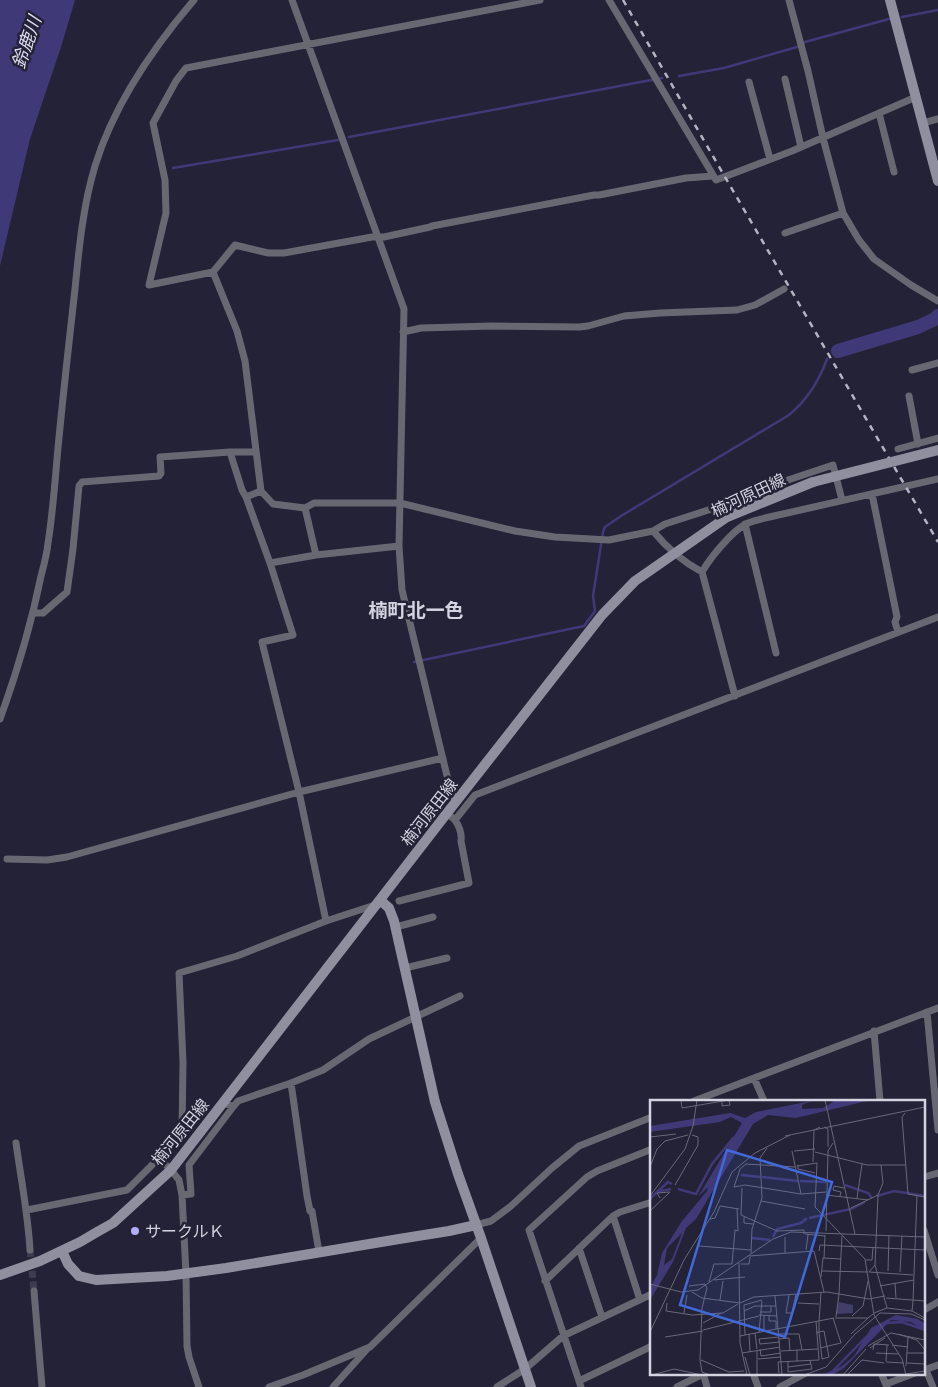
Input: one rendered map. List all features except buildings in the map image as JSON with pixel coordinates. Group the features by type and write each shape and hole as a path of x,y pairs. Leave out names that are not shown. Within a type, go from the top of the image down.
{"main road":[{"path":"890,0 938,181"},
{"name":"楠河原田線","path":"0,1275 62,1251 113,1222 171,1170 455,802 602,616 635,582 727,517 814,482 938,450"},
{"path":"378,902 389,908 396,927 435,1102 532,1387"},
{"path":"62,1251 68,1264 79,1276 96,1280 186,1274 476,1225"}],"street":[{"path":"0,719 34,613 48,543 79,254 85,207 95,166 119,106 133,82 157,46 194,0"},
{"path":"292,0 404,309 399,546 402,590 455,802"},
{"path":"540,0 186,68 176,81 153,123 165,180 166,213 148,285 213,272 235,245 268,253 284,253 378,236 384,237 432,226 686,178 713,176"},
{"path":"609,0 716,180 822,138 916,96"},
{"path":"789,0 808,71 822,138 843,213 859,240 874,258 911,286 938,301"},
{"path":"785,79 801,146"},
{"path":"749,82 770,159"},
{"path":"879,113 894,172"},
{"path":"923,123 938,119"},
{"path":"785,233 843,213"},
{"path":"213,272 237,331 245,361 261,491 273,504 305,508 314,503 400,503 515,532 555,538 601,540 654,532 665,524 730,503 779,483 833,465 842,500"},
{"path":"403,332 420,328 492,326 579,327 624,316 738,310 784,290"},
{"path":"912,370 938,364"},
{"path":"909,396 918,444"},
{"path":"898,449 938,438"},
{"path":"230,452 242,490 270,563 293,635 262,642 299,792 326,922"},
{"path":"34,613 43,613 67,592 73,550 78,486 82,482 159,476 161,473 160,457 255,452"},
{"path":"702,572 723,545 745,524 938,479"},
{"path":"246,497 261,491"},
{"path":"872,494 897,617 895,622 898,632"},
{"path":"305,508 316,555"},
{"path":"745,524 776,652"},
{"path":"654,532 664,545 688,564 702,572 734,696"},
{"path":"270,563 316,555 399,546"},
{"path":"455,820 475,795 938,617"},
{"path":"7,859 47,860 67,857 299,792 443,758"},
{"path":"399,901 469,884 459,825 447,813"},
{"path":"27,1210 127,1190 182,1132 183,1062 179,973 237,956 378,902"},
{"path":"396,927 434,917"},
{"path":"405,968 447,958"},
{"path":"182,1195 190,1194 189,1165 238,1101 323,1070 369,1039 460,996"},
{"path":"697,1100 938,1008"},
{"path":"927,1012 938,1130"},
{"path":"874,1032 880,1100"},
{"path":"754,1078 764,1100"},
{"path":"291,1083 310,1211 312,1211 319,1252"},
{"path":"223,1102 233,1107"},
{"path":"476,1225 491,1220 511,1206 579,1146 650,1118"},
{"path":"16,1143 27,1210 30,1250"},
{"path":"650,1150 597,1171 587,1177 529,1230 580,1384 650,1347"},
{"path":"159,1158 180,1180 186,1274 187,1346 199,1387"},
{"path":"545,1280 613,1216 650,1203"},
{"path":"613,1216 640,1300"},
{"path":"926,1236 938,1274"},
{"path":"333,1387 370,1347 481,1238"},
{"path":"579,1248 602,1318"},
{"path":"34,1291 42,1387"},
{"path":"497,1387 526,1369 563,1336 650,1295"},
{"path":"926,1309 938,1302"},
{"path":"269,1387 370,1347"},
{"path":"926,1370 938,1365"},
{"path":"926,1372 933,1387"},
{"path":"677,1387 703,1374 707,1387"},
{"path":"753,1374 758,1387"},
{"path":"780,1387 804,1374"},
{"path":"886,1385 913,1374"}],"water":[{"name":"鈴鹿川","path":"0,0 75,0 30,139 0,266"}],"waterway":[{"path":"902,17 938,10"},
{"path":"679,76 724,68 797,47 805,42 889,19"},
{"path":"349,137 662,78"},
{"path":"173,168 338,140"},
{"path":"838,351 918,327 938,316"},
{"path":"414,662 584,626 595,611 593,596 605,527 789,415 812,390 827,359"}],"tunnel":[{"path":"30,1250 34,1291"}],"railway":[{"path":"623,0 938,542"}],"place":[{"name":"サークルＫ","path":"135,1231"}],"district":[{"name":"楠町北一色","path":"416,610"}]}
